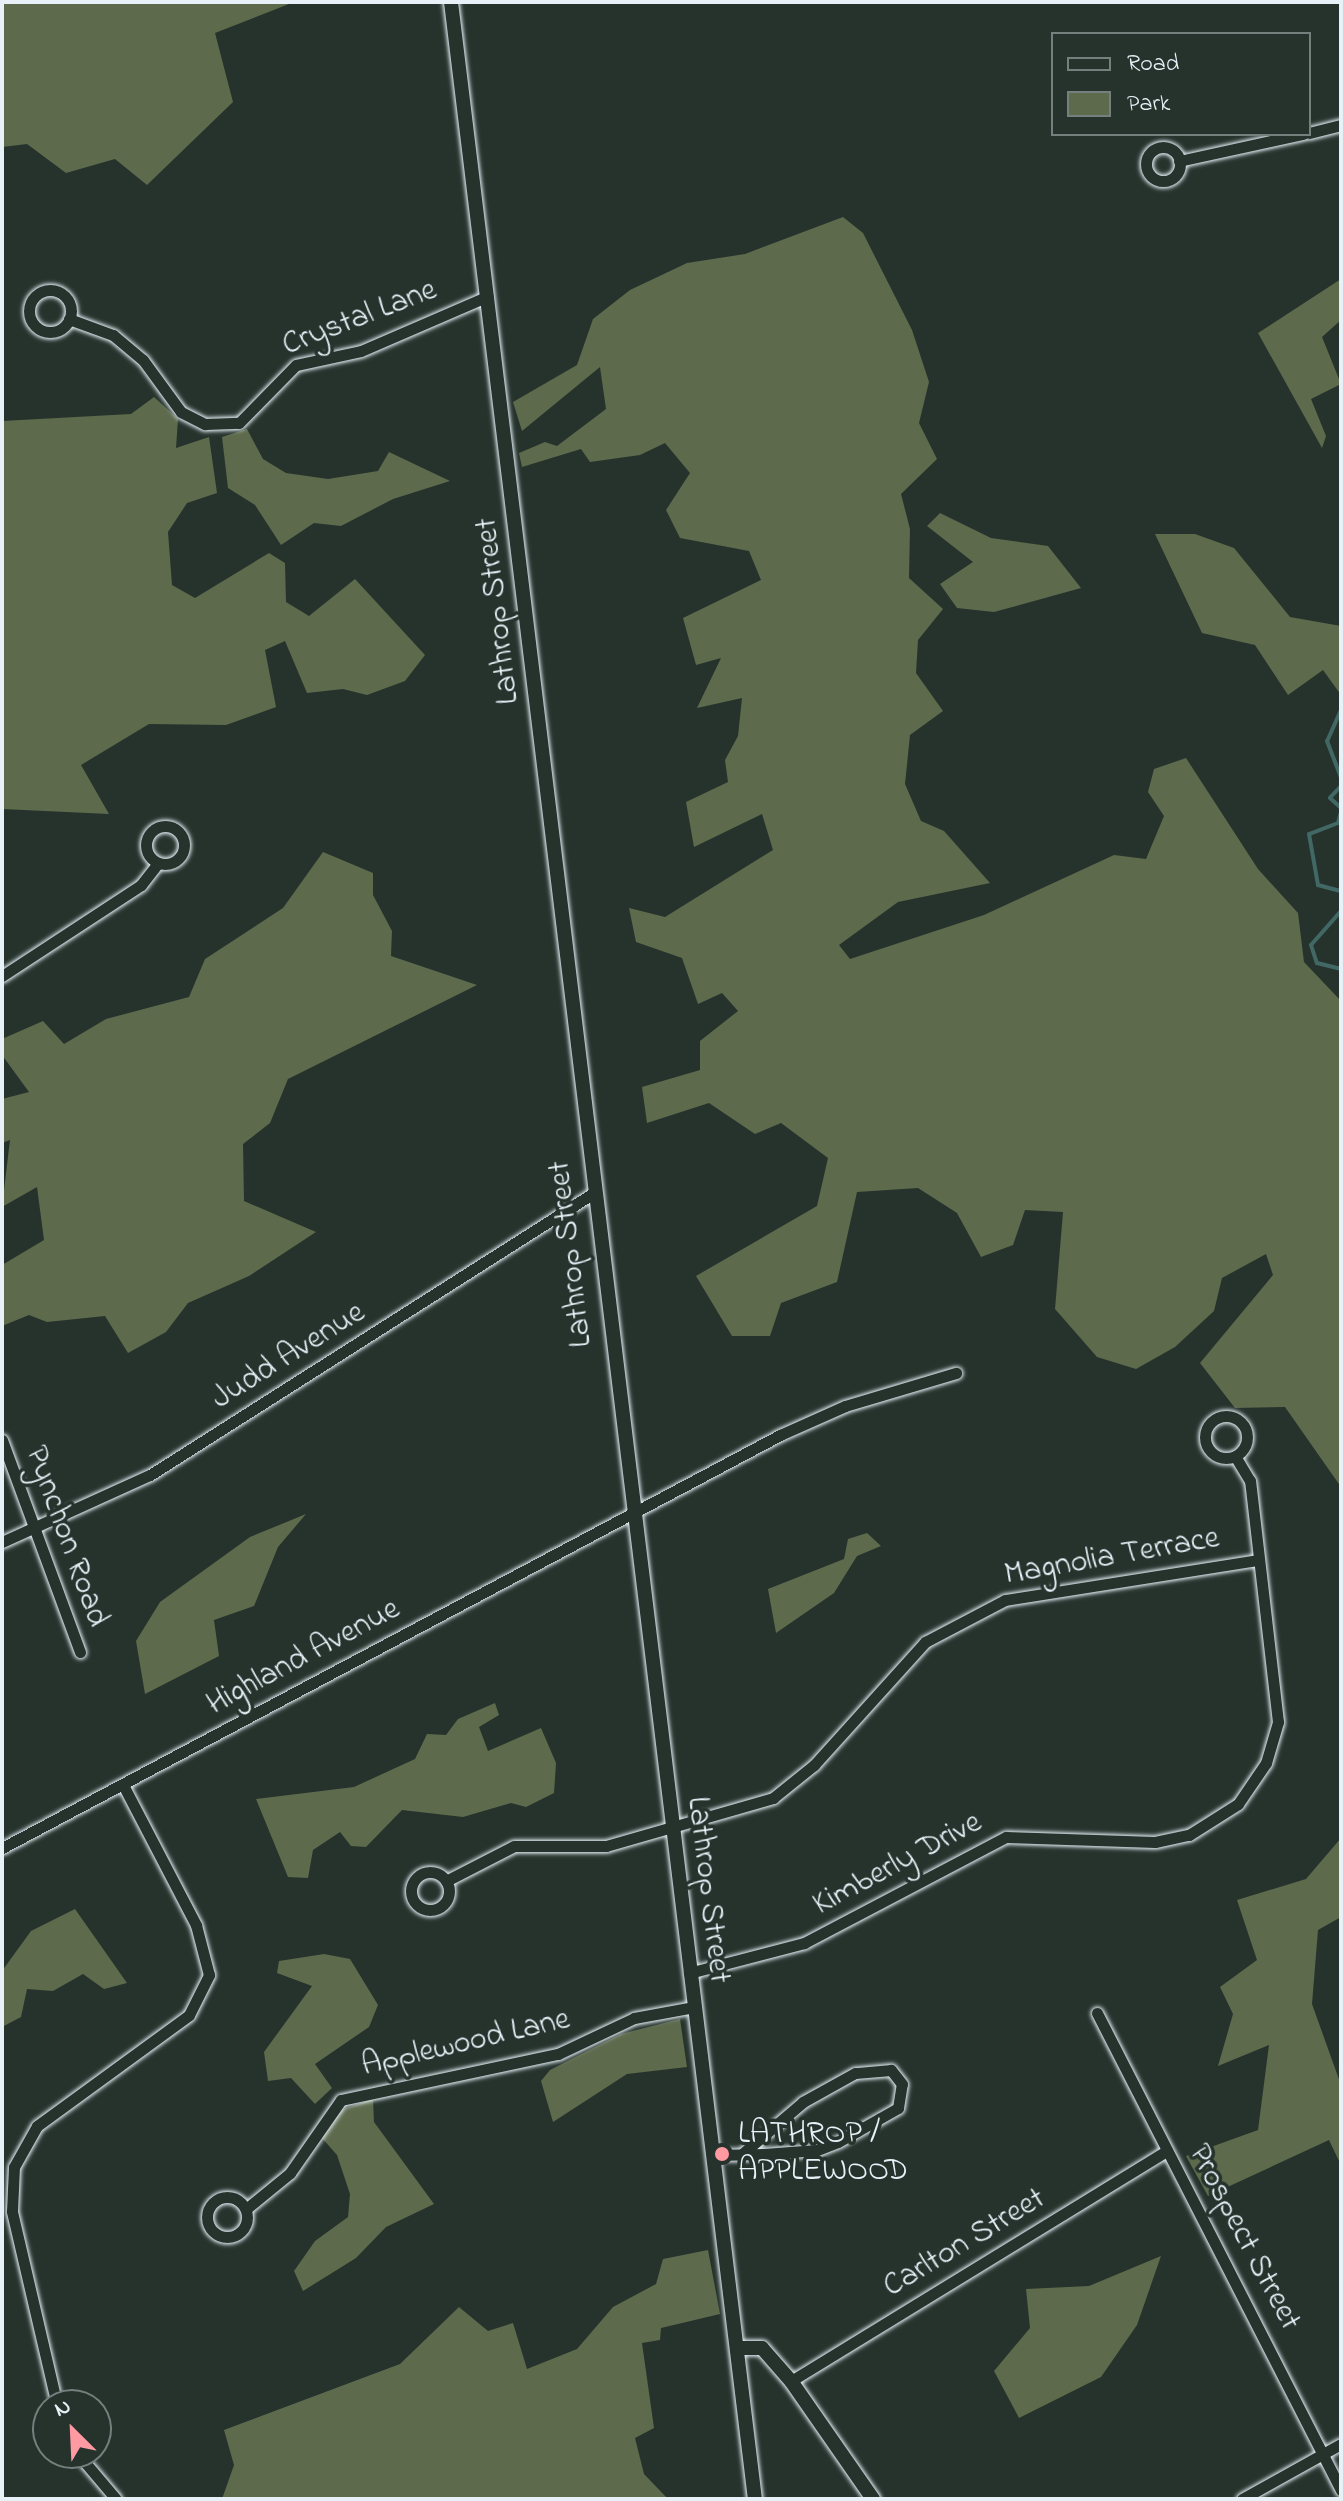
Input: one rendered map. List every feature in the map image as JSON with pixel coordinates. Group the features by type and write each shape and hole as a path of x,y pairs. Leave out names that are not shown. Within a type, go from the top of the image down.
{"street":[{"name":"Lathrop Street","path":"451,2 530,611 592,1194 689,1973 740,2348 755,2499"},
{"path":"1311,132 1341,125"},
{"path":"1179,161 1292,136"},
{"name":"Crystal Lane","path":"69,319 113,335 143,360 181,412 205,424 239,423 296,365 361,351 488,296"},
{"path":"2,976 141,885 158,863"},
{"name":"Judd Avenue","path":"2,1542 150,1475 592,1194"},
{"name":"Highland Avenue","path":"2,1848 814,1419 956,1373"},
{"name":"Pynchon Road","path":"2,1440 80,1652"},
{"name":"Kimberly Drive","path":"689,1973 804,1943 1006,1837 1155,1842 1217,1821 1251,1791 1276,1742 1276,1668 1258,1560 1250,1481 1235,1456"},
{"name":"Magnolia Terrace","path":"446,1881 514,1846 606,1846 671,1826 753,1807 796,1783 925,1642 975,1613 1047,1589 1258,1560"},
{"path":"53,2389 12,2211 14,2167 37,2126 189,2015 209,1975 196,1925 123,1785"},
{"name":"Applewood Lane","path":"246,2209 290,2173 341,2100 558,2054 634,2018 694,2007"},
{"name":"Prospect Street","path":"1097,2013 1325,2453 1341,2490"},
{"path":"714,2155 742,2154 817,2150 903,2101 891,2070 864,2069 803,2102 742,2154"},
{"name":"Carlton Street","path":"791,2381 1167,2151"},
{"path":"740,2348 762,2348 791,2381 873,2499"},
{"path":"1242,2499 1341,2444"},
{"path":"91,2469 116,2499"}],"green space":[{"path":"2,2 294,2 215,33 233,102 147,185 115,159 66,173 27,144 2,147"},
{"path":"843,217 863,233 912,330 929,382 919,423 937,459 901,494 910,529 909,578 943,609 918,640 916,673 943,711 910,735 905,784 921,821 944,831 990,883 898,902 839,945 850,959 984,915 1114,855 1146,859 1164,816 1148,792 1154,769 1186,758 1258,869 1298,913 1304,962 1341,1001 1341,1487 1285,1407 1235,1408 1200,1363 1273,1275 1266,1254 1222,1278 1214,1311 1175,1347 1136,1369 1097,1357 1055,1309 1063,1212 1025,1210 1013,1245 981,1257 957,1213 918,1188 857,1192 837,1282 781,1303 770,1336 732,1336 696,1276 817,1206 828,1158 781,1123 755,1134 709,1103 647,1123 642,1087 700,1070 700,1041 738,1011 722,993 698,1004 682,958 636,942 629,908 665,917 773,850 762,814 694,847 686,802 728,782 725,760 738,736 742,698 697,708 721,658 696,665 683,618 761,580 749,551 680,538 666,510 690,473 665,443 640,455 590,462 581,449 522,467 519,453 545,442 557,446 606,409 600,367 522,431 513,402 577,365 593,319 630,290 687,263 745,254"},
{"path":"1341,279 1341,320 1322,337 1341,384 1311,399 1326,436 1322,448 1258,333"},
{"path":"154,397 178,419 176,448 209,437 217,493 187,503 168,532 172,585 195,598 269,553 285,563 286,602 309,616 355,579 425,655 405,681 367,695 343,689 307,693 285,641 265,650 276,707 226,725 149,724 81,765 109,814 2,809 2,421 131,414"},
{"path":"247,429 263,459 286,473 328,479 378,471 389,452 450,481 393,499 341,526 314,523 281,545 255,505 228,488 222,437"},
{"path":"940,513 991,538 1048,546 1081,588 994,612 957,608 940,584 973,562 927,526"},
{"path":"1155,534 1195,534 1234,548 1290,617 1341,626 1341,695 1323,670 1288,695 1255,645 1202,633"},
{"path":"323,852 373,873 373,895 392,931 391,956 477,985 288,1079 270,1123 243,1144 244,1201 316,1232 249,1276 188,1303 166,1332 128,1353 105,1316 47,1322 29,1315 2,1326 2,1265 44,1240 37,1187 2,1207 10,1140 2,1143 2,1099 29,1092 2,1055 2,1039 43,1021 64,1044 106,1019 189,997 205,959 283,908"},
{"path":"306,1514 278,1547 254,1606 214,1620 219,1656 145,1694 136,1641 160,1602 250,1537"},
{"path":"867,1533 881,1546 857,1556 834,1593 776,1633 768,1589 844,1559 848,1539"},
{"path":"495,1703 499,1715 479,1727 488,1751 541,1728 556,1763 554,1793 526,1807 511,1803 463,1817 402,1810 366,1847 351,1846 340,1832 313,1850 308,1878 288,1877 256,1799 354,1787 415,1759 427,1734 446,1735 458,1719"},
{"path":"1341,1838 1341,1917 1318,1930 1312,2004 1341,2085 1341,2165 1329,2140 1208,2196 1186,2156 1258,2130 1269,2045 1218,2066 1233,2014 1220,1987 1257,1960 1237,1900 1306,1879"},
{"path":"75,1909 127,1983 104,1989 83,1974 53,1991 27,1989 21,2017 2,2027 2,1971 31,1931"},
{"path":"324,1954 350,1959 378,2005 369,2027 315,2064 332,2088 315,2104 291,2078 268,2081 264,2052 312,1986 277,1973 279,1961"},
{"path":"680,2019 687,2067 627,2074 553,2122 541,2081 550,2070 621,2034"},
{"path":"373,2099 374,2122 434,2204 386,2227 356,2258 303,2291 294,2271 315,2241 348,2217 350,2194 337,2155 322,2138 341,2110"},
{"path":"708,2250 720,2314 661,2328 660,2340 642,2343 654,2428 635,2438 644,2474 668,2499 222,2499 234,2465 224,2430 400,2364 459,2307 488,2331 513,2323 527,2369 577,2349 613,2307 656,2284 663,2259"},
{"path":"1161,2256 1137,2325 1101,2377 1019,2418 994,2371 1030,2328 1026,2289 1089,2286"}],"waterway":[{"path":"1341,710 1327,741 1341,778"},
{"path":"1341,786 1330,798 1341,808"},
{"path":"1341,812 1338,823 1309,834 1318,885 1341,891"},
{"path":"1341,911 1311,945 1317,963 1341,969"}],"place":[{"name":"LATHROP / APPLEWOOD","path":"722,2154"}]}
